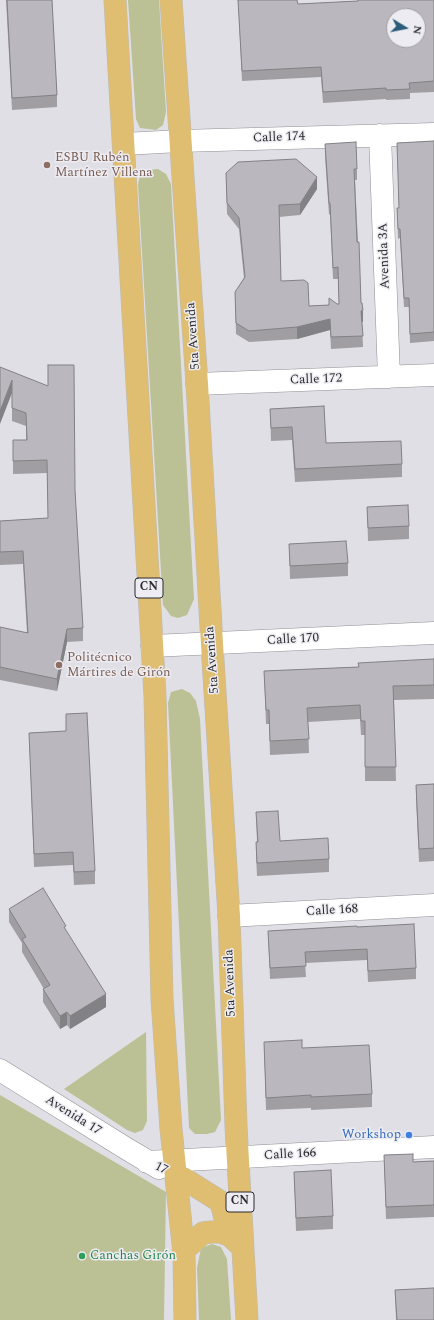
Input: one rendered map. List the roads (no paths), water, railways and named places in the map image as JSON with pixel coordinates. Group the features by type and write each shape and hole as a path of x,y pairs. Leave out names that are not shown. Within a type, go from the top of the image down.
{"highway":[{"name":"CN","path":"116,0 155,696 162,999 183,1251 185,1320"},
{"name":"5ta Avenida","path":"171,0 197,384 229,916 238,1158 236,1241 247,1320"},
{"path":"175,1168 184,1178 221,1202 236,1241"},
{"path":"183,1251 203,1233 220,1232 236,1241"}],"street":[{"name":"Calle 174","path":"124,144 434,134"},
{"name":"Avenida 3A","path":"380,135 389,377"},
{"name":"Calle 172","path":"197,384 434,375"},
{"name":"Calle 170","path":"152,646 434,633"},
{"name":"Calle 168","path":"229,916 434,905"},
{"name":"Avenida 17","path":"0,1070 147,1162"},
{"name":"Calle 166","path":"147,1162 175,1168 238,1158 434,1147"}],"place":[{"name":"ESBU Rubén Martínez Villena","path":"47,165"},
{"name":"Politécnico Mártires de Girón","path":"59,665"},
{"name":"Workshop","path":"409,1135"},
{"name":"Canchas Girón","path":"82,1256"}]}
